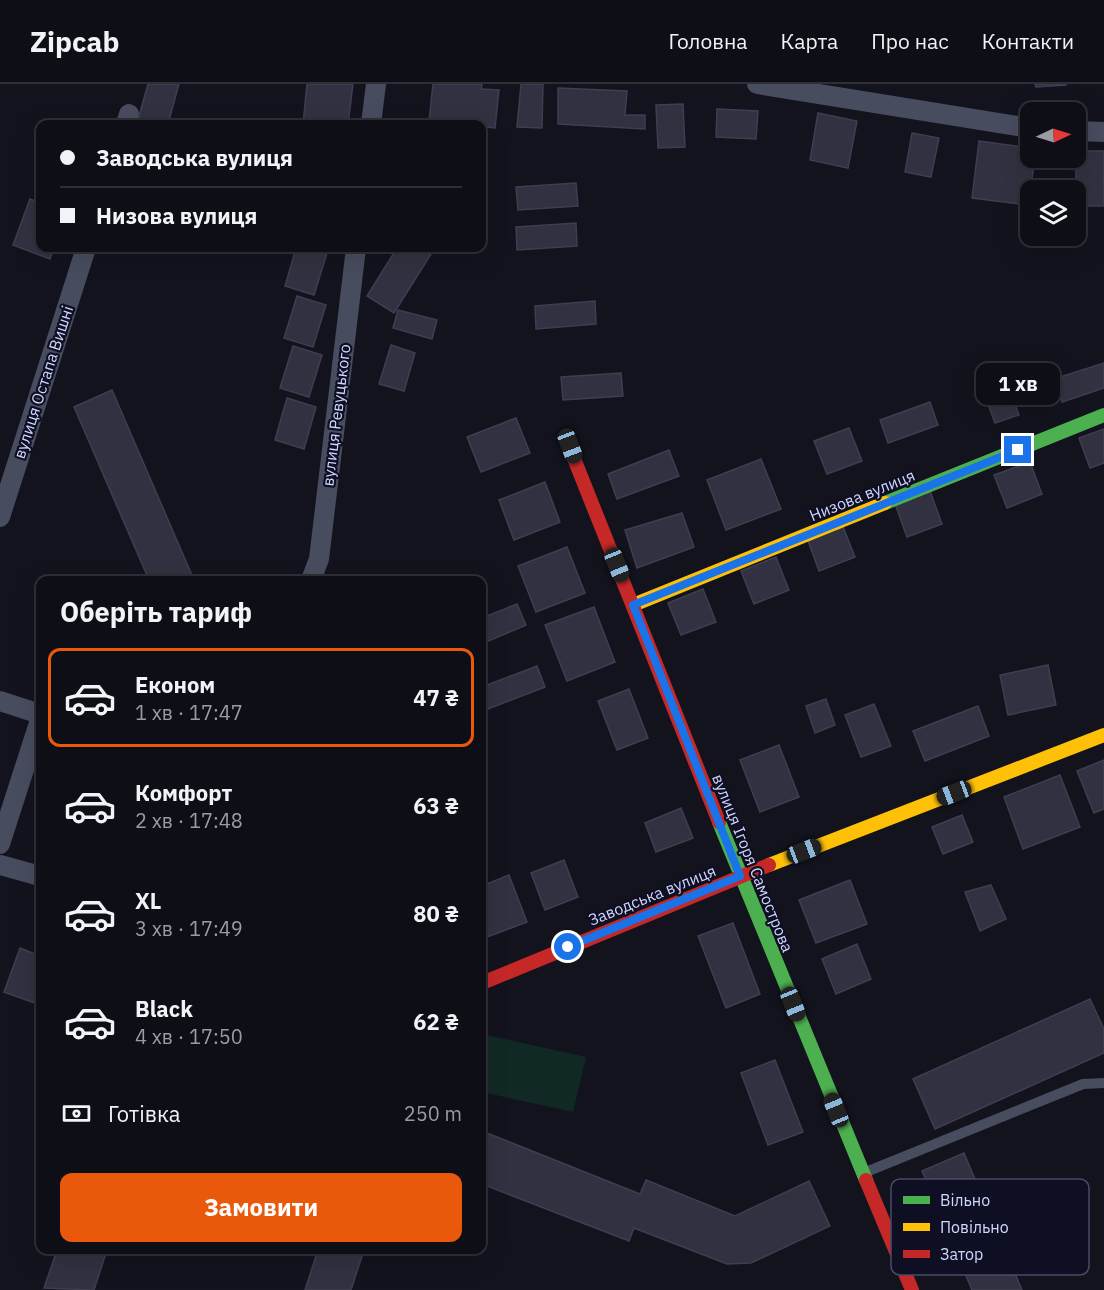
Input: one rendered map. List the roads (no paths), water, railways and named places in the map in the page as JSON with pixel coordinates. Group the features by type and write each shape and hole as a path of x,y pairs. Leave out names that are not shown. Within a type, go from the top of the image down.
{"street":[{"path":"372,120 376,84"},
{"path":"757,84 1020,126"},
{"path":"1086,131 1104,132"},
{"name":"вулиця Остапа Вишні","path":"0,517 85,252"},
{"name":"вулиця Ревуцького","path":"313,576 319,559 356,252"},
{"name":"Низова вулиця","path":"633,605 1104,415"},
{"name":"вулиця Ігоря Самострова","path":"570,446 740,876 891,1240"},
{"path":"0,701 36,713"},
{"path":"0,844 36,732"},
{"name":"Заводська вулиця","path":"486,981 740,876 1104,735"},
{"path":"0,865 36,875"},
{"name":"вулиця Ігоря Самострова","path":"906,1275 912,1290"}],"lane":[{"path":"863,1174 1083,1084 1104,1083"}]}
